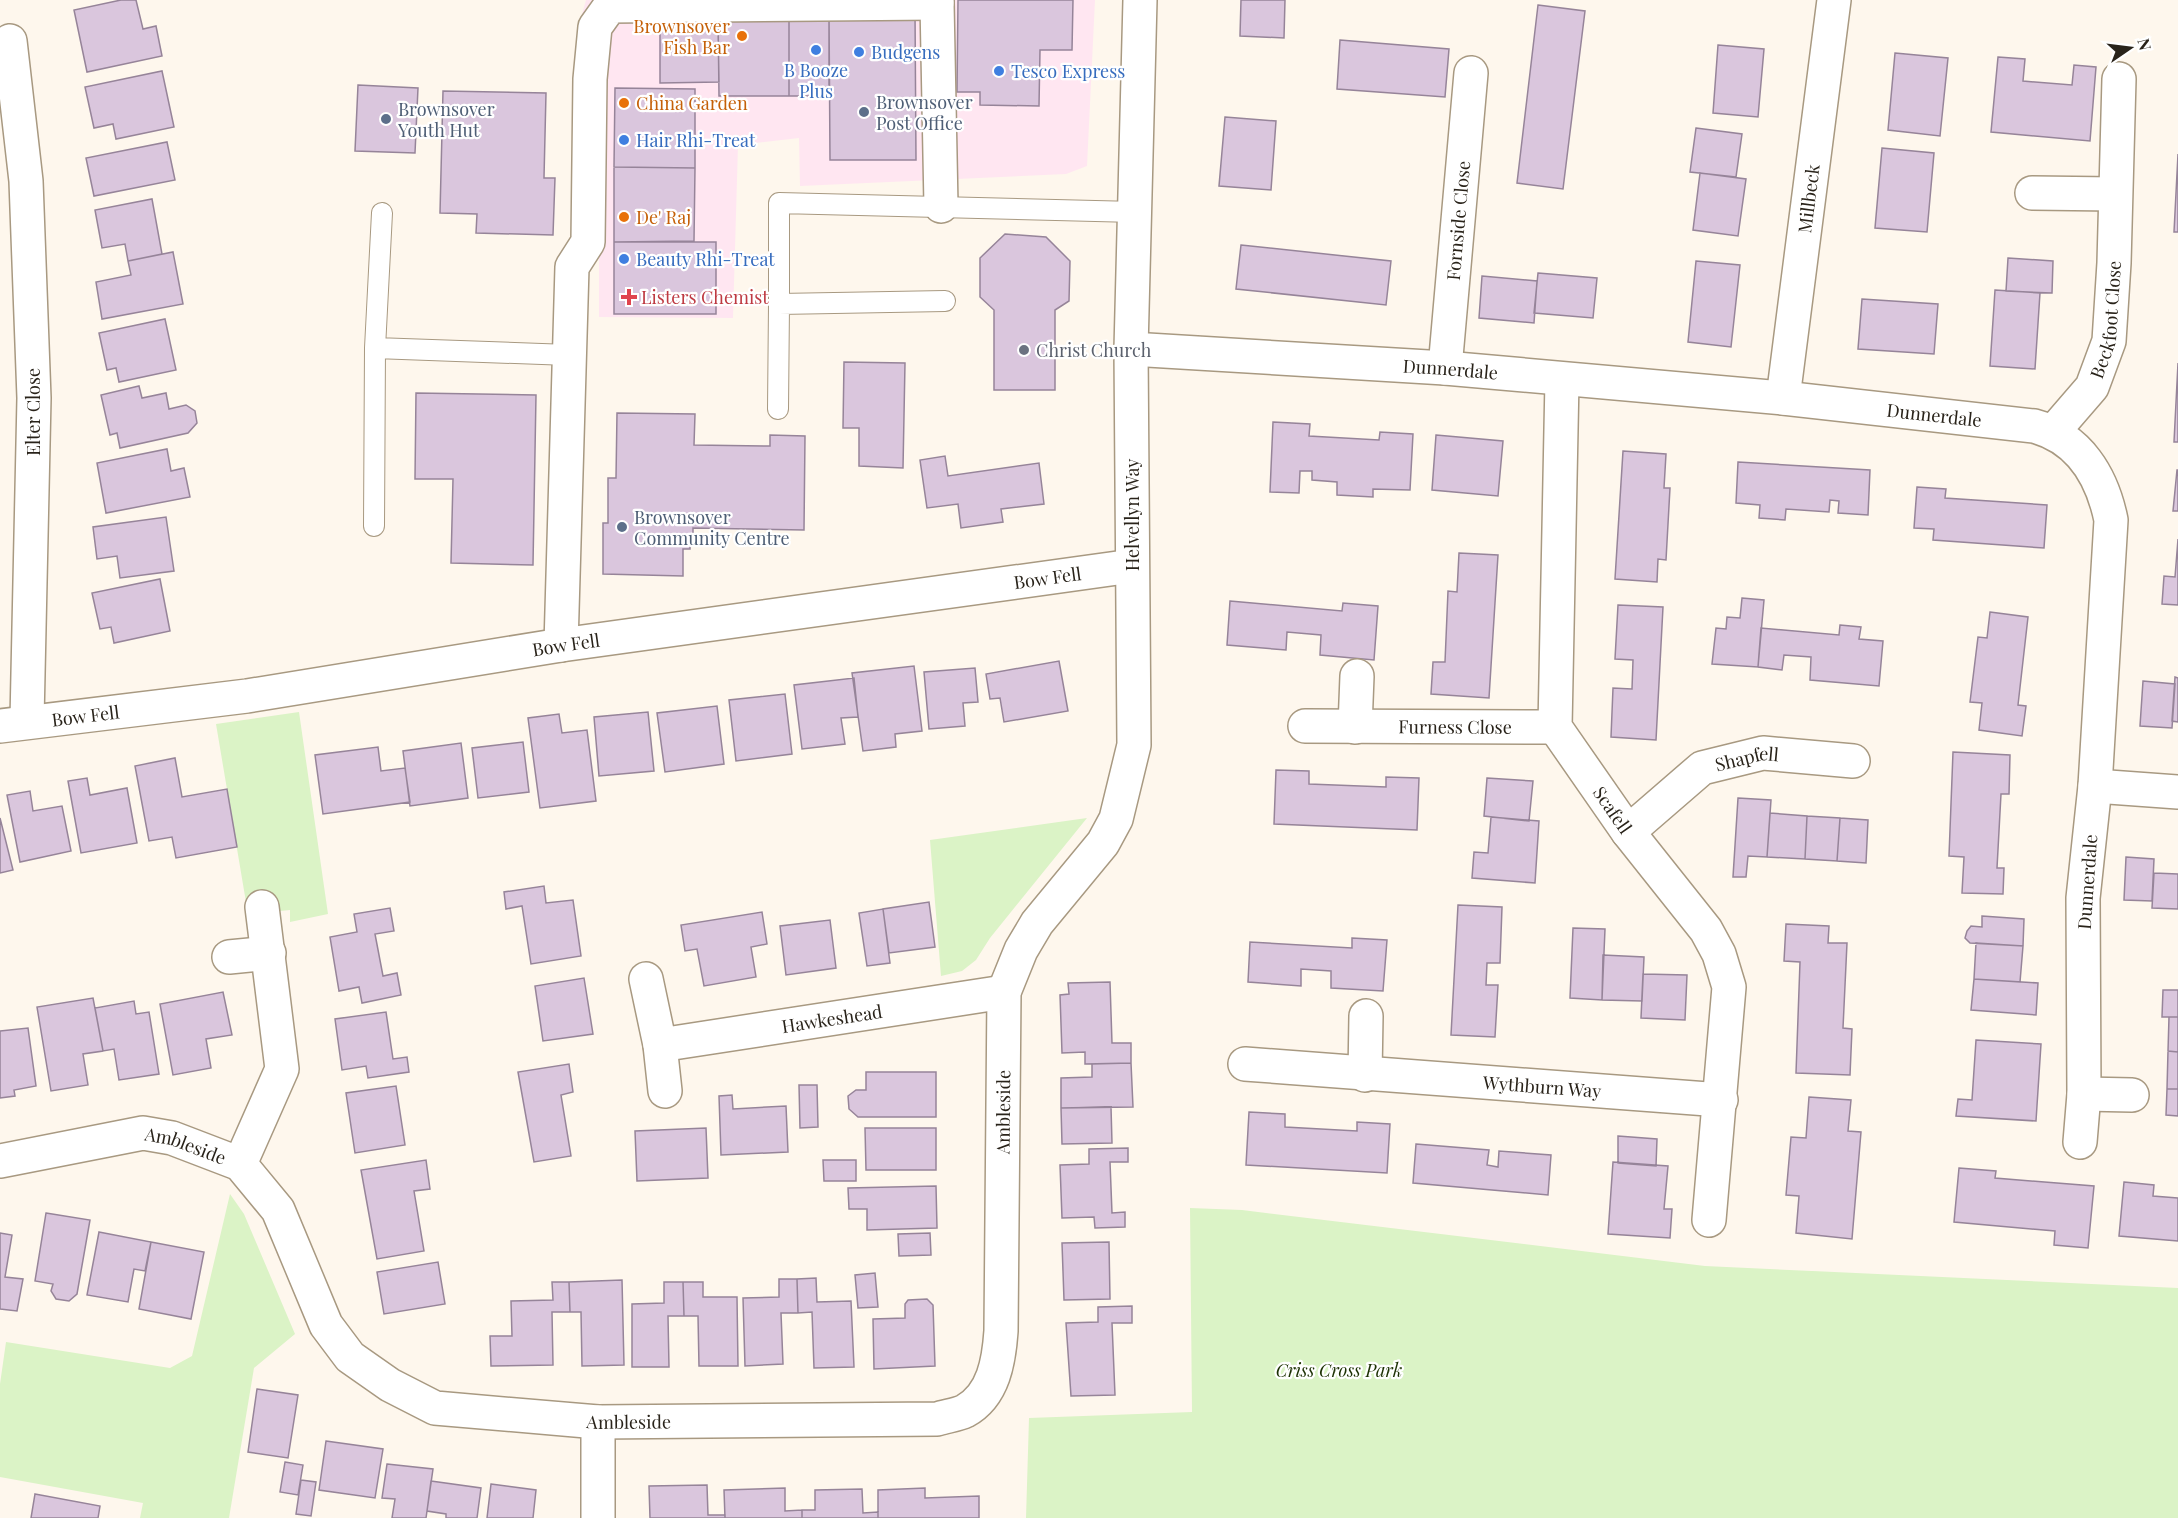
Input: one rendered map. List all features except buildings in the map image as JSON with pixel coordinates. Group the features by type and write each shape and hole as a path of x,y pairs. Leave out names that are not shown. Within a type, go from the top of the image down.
{"street":[{"name":"Helvellyn Way","path":"1004,993 1021,950 1032,932 1102,843 1116,819 1134,745 1131,349 1140,0"},
{"name":"Millbeck","path":"1784,398 1833,0"},
{"path":"561,645 572,267 588,242 590,79 595,27 610,6 937,1 941,206"},
{"name":"Elter Close","path":"10,41 9,106 26,181 34,398 14,723"},
{"name":"Fornside Close","path":"1445,368 1471,73"},
{"name":"Beckfoot Close","path":"2054,431 2092,387 2109,341 2119,79"},
{"path":"2032,194 2115,194"},
{"name":"Dunnerdale","path":"1131,349 1445,368 1784,398 2034,426 2054,431 2091,463 2107,499 2111,520 2095,786 2083,898 2084,1094 2080,1142"},
{"path":"1555,727 1562,380"},
{"name":"Bow Fell","path":"14,723 247,696 561,645 1132,566"},
{"path":"1355,727 1357,676"},
{"name":"Furness Close","path":"1305,726 1555,727"},
{"name":"Scafell","path":"1555,727 1628,832 1707,930 1719,954 1729,987 1709,1220"},
{"name":"Shapfell","path":"1628,832 1702,768 1763,753 1853,761"},
{"path":"2095,786 2178,792"},
{"path":"240,1164 282,1069 262,907"},
{"path":"229,957 269,953"},
{"path":"646,979 660,1045 664,1091"},
{"name":"Hawkeshead","path":"660,1045 1004,993"},
{"name":"Ambleside","path":"0,1161 143,1133 172,1138 240,1164 278,1210 326,1325 350,1357 390,1385 435,1408 598,1422 937,1419 965,1411 993,1379 999,1361 1004,993"},
{"path":"1365,1074 1366,1017"},
{"name":"Wythburn Way","path":"1245,1064 1721,1100"},
{"path":"2084,1094 2132,1095"},
{"path":"598,1422 598,1518"}],"lane":[{"path":"778,409 779,203 1136,212"},
{"path":"374,526 375,348 382,213"},
{"path":"779,304 945,301"},
{"path":"375,348 569,355"}],"shaded area":[{"path":"586,0 1095,0 1087,166 1066,174 800,186 799,138 738,145 733,318 599,317 599,254 579,25"}],"green space":[{"path":"299,712 328,914 290,922 290,910 248,914 216,724"},
{"path":"1087,818 990,938 976,960 962,971 941,976 930,840"},
{"path":"230,1194 244,1214 295,1334 254,1368 229,1518 140,1518 143,1503 0,1477 0,1384 6,1342 170,1368 192,1356"},
{"name":"Criss Cross Park","path":"1190,1208 1242,1210 1705,1266 2178,1288 2178,1518 1026,1518 1029,1418 1192,1412"}],"place":[{"name":"Brownsover Fish Bar","path":"742,36"},
{"name":"B Booze Plus","path":"816,50"},
{"name":"Budgens","path":"859,52"},
{"name":"Tesco Express","path":"999,71"},
{"name":"China Garden","path":"624,103"},
{"name":"Brownsover Post Office","path":"864,112"},
{"name":"Brownsover Youth Hut","path":"386,119"},
{"name":"Hair Rhi-Treat","path":"624,140"},
{"name":"De' Raj","path":"624,217"},
{"name":"Beauty Rhi-Treat","path":"624,259"},
{"name":"Listers Chemist","path":"629,297"},
{"name":"Christ Church","path":"1024,350"},
{"name":"Brownsover Community Centre","path":"622,527"}]}
